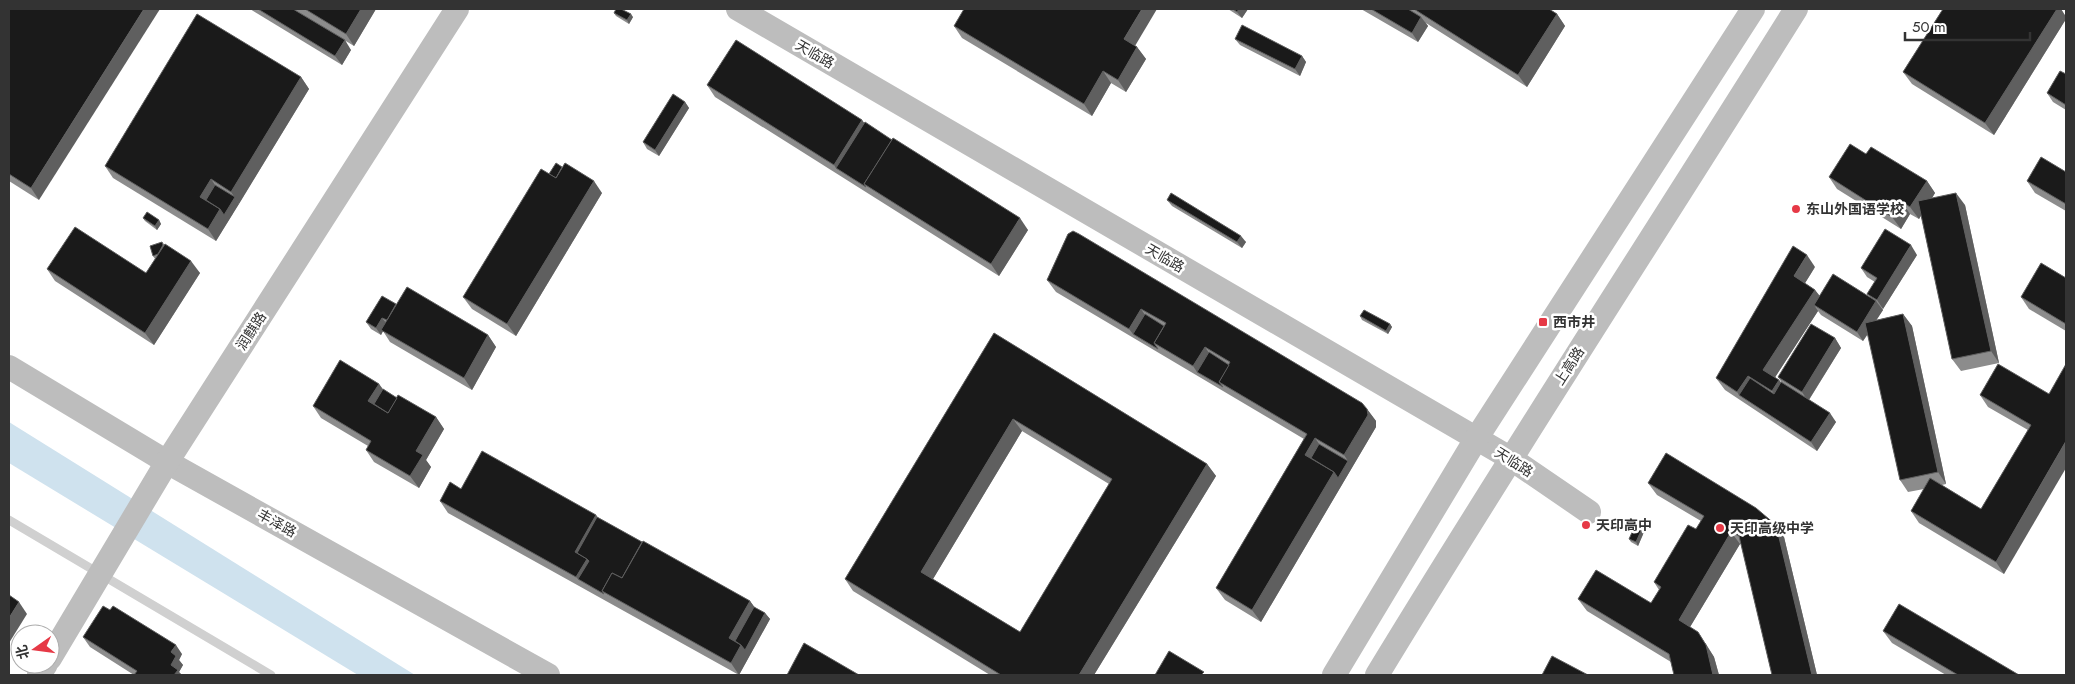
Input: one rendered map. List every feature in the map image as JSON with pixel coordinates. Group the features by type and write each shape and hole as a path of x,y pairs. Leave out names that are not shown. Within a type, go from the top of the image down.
{"main road":[{"name":"润麒路","path":"60,641 167,462 457,9"},
{"name":"天临路","path":"738,9 1510,458 1589,512"},
{"path":"1334,675 1476,439 1752,9"},
{"name":"上高路","path":"1377,675 1510,458 1674,204 1796,9"},
{"name":"丰泽路","path":"9,367 167,462 548,675"}],"lane":[{"path":"9,520 271,675"}],"water":[{"path":"9,422 415,675 358,675 9,463"}],"building":[{"path":"9,9 144,9 31,188 9,174"},
{"path":"258,9 293,9 345,40 335,56"},
{"path":"305,9 361,9 346,34"},
{"path":"616,9 621,9 631,14 627,20 614,13"},
{"path":"964,9 1142,9 1124,39 1137,47 1118,80 1103,71 1084,104 954,26"},
{"path":"1371,9 1408,9 1421,17 1412,33"},
{"path":"1414,9 1549,9 1557,14 1518,75"},
{"path":"1943,9 2057,9 1985,123 1903,72"},
{"path":"197,14 301,77 231,192 211,179 200,197 220,209 208,229 105,166"},
{"path":"1242,25 1302,56 1295,69 1235,39"},
{"path":"736,40 862,120 834,165 707,85"},
{"path":"2060,71 2066,74 2066,105 2047,93"},
{"path":"673,94 685,102 655,150 643,142"},
{"path":"865,122 892,140 864,184 866,187 836,168"},
{"path":"893,138 1020,218 991,264 864,184"},
{"path":"1850,144 1866,154 1871,147 1927,181 1910,207 1902,202 1892,217 1829,177"},
{"path":"2041,157 2066,172 2066,204 2027,181"},
{"path":"556,163 562,167 556,178 549,174"},
{"path":"565,163 594,181 507,324 463,297 541,169 556,178"},
{"path":"215,185 235,197 224,215 220,209 206,200"},
{"path":"1171,193 1241,236 1237,242 1167,200"},
{"path":"1956,193 1991,351 1952,359 1918,201"},
{"path":"147,212 159,220 155,226 143,218"},
{"path":"75,227 146,273 165,244 191,261 145,333 47,269"},
{"path":"1885,229 1911,245 1877,300 1867,294 1877,278 1861,268"},
{"path":"1073,231 1362,403 1367,409 1368,415 1344,455 1315,438 1305,455 1334,472 1252,610 1216,588 1307,434 1219,382 1230,362 1205,347 1193,366 1154,343 1166,323 1141,309 1129,329 1047,280 1068,234"},
{"path":"162,242 163,245 158,254 153,256 150,246"},
{"path":"1793,246 1807,255 1794,276 1815,290 1763,370 1779,380 1772,391 1748,376 1737,392 1716,378"},
{"path":"2041,263 2066,278 2066,324 2021,297"},
{"path":"1833,274 1876,301 1857,332 1814,305"},
{"path":"407,287 488,335 464,378 381,330"},
{"path":"382,296 396,304 387,320 382,318 376,328 366,322"},
{"path":"1364,310 1390,324 1386,331 1360,316"},
{"path":"1145,314 1164,326 1154,343 1158,349 1133,334"},
{"path":"1903,314 1938,472 1900,480 1865,323"},
{"path":"1811,324 1835,338 1802,392 1778,377"},
{"path":"994,333 1207,464 1079,675 1001,675 845,579","holes":["1013,419 1112,479 1020,632 921,572"]},
{"path":"1209,352 1229,365 1219,382 1223,387 1197,372"},
{"path":"340,360 379,384 368,401 388,413 398,395 436,417 416,451 423,455 410,476 366,450 371,441 313,406"},
{"path":"1998,364 2049,394 2066,364 2066,441 1996,562 1911,511 1930,478 1981,509 2031,425 1980,395"},
{"path":"1750,378 1774,394 1781,382 1830,413 1811,442 1739,395"},
{"path":"383,389 397,398 388,413 374,404"},
{"path":"1319,444 1348,461 1338,478 1334,472 1311,458"},
{"path":"482,451 596,515 575,552 587,559 576,577 440,501 450,482 461,489"},
{"path":"1666,453 1756,508 1776,525 1812,675 1772,675 1739,536 1731,532 1679,620 1698,632 1706,645 1713,675 1674,675 1669,654 1578,599 1596,570 1651,603 1661,587 1654,582 1688,525 1696,529 1704,516 1648,483"},
{"path":"597,517 642,542 622,578 612,573 602,591 604,594 578,579 589,561 577,553"},
{"path":"1638,519 1645,522 1636,542 1629,539"},
{"path":"643,541 750,601 729,638 741,645 731,663 602,591 612,573 622,578"},
{"path":"9,595 19,602 9,618"},
{"path":"1899,604 2019,675 1958,675 1883,631"},
{"path":"103,606 110,610 113,606 176,645 171,652 176,656 171,665 178,670 174,675 134,675 137,671 83,637"},
{"path":"754,607 765,613 745,650 735,641"},
{"path":"804,643 859,675 787,675"},
{"path":"1169,651 1204,672 1201,675 1155,675"},
{"path":"1552,656 1588,675 1542,675"}],"place":[{"name":"东山外国语学校","path":"1796,209"},
{"name":"西市井","path":"1543,322"},
{"name":"天印高中","path":"1586,525"},
{"name":"天印高级中学","path":"1720,528"}]}
